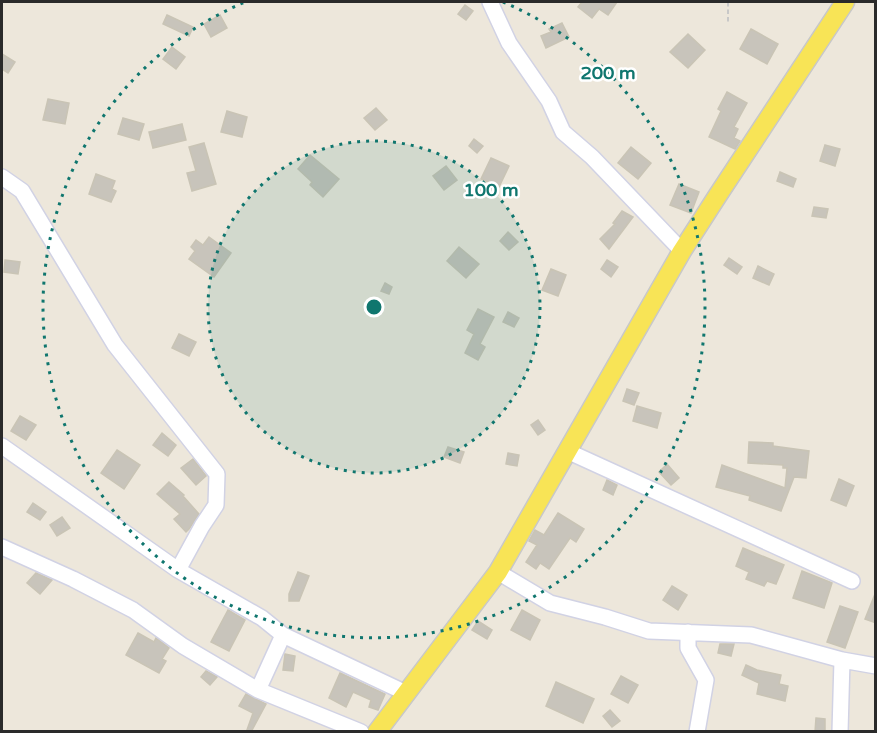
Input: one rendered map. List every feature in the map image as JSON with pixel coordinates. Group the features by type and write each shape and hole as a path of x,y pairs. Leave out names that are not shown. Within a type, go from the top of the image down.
{"main road":[{"path":"377,732 498,572 682,251 845,2"}],"street":[{"path":"490,2 509,43 549,101 563,132 592,157 682,251"},
{"path":"2,177 22,191 115,345 217,474 216,506 202,526 178,570"},
{"path":"2,446 178,570 262,618 283,635 406,693"},
{"path":"567,451 852,581"},
{"path":"2,548 73,579 134,610 183,646 258,690 361,732"},
{"path":"498,572 550,603 649,631 752,635 842,660 876,666"},
{"path":"688,632 688,648 706,680 697,732"},
{"path":"258,690 283,635"},
{"path":"840,732 842,660"}],"path":[{"path":"728,2 728,23"}],"building":[{"path":"582,2 617,2 608,15 599,9 592,18 578,7"},
{"path":"465,5 473,11 466,20 458,14"},
{"path":"167,15 193,27 189,36 163,24"},
{"path":"220,15 227,28 211,37 204,24"},
{"path":"562,23 569,37 546,48 541,36 551,32 549,29"},
{"path":"751,29 778,44 767,64 740,49"},
{"path":"688,34 705,50 688,68 670,52"},
{"path":"172,47 185,57 176,69 163,59"},
{"path":"2,54 15,62 8,73 2,69"},
{"path":"727,92 747,103 734,127 738,129 734,138 740,141 735,149 709,137 721,111 718,109"},
{"path":"48,99 69,103 65,124 43,120"},
{"path":"376,108 387,120 375,130 364,118"},
{"path":"227,111 247,117 242,137 221,132"},
{"path":"123,118 144,124 139,140 118,134"},
{"path":"182,124 186,140 153,148 149,132"},
{"path":"474,139 483,146 477,153 469,146"},
{"path":"204,143 216,184 192,191 187,173 196,171 189,147"},
{"path":"825,145 840,149 835,166 820,161"},
{"path":"631,147 651,163 638,179 618,163"},
{"path":"310,155 339,179 323,197 298,169"},
{"path":"491,158 509,166 499,187 481,179"},
{"path":"446,166 457,180 444,190 433,176"},
{"path":"780,172 796,179 793,187 777,181"},
{"path":"96,174 115,181 112,189 116,191 111,202 89,194"},
{"path":"679,184 699,192 691,213 670,205"},
{"path":"814,207 828,209 826,218 812,216"},
{"path":"622,211 633,217 609,249 600,239 615,224 613,223"},
{"path":"508,232 518,242 509,250 500,241"},
{"path":"209,237 231,253 214,277 189,259 195,251 191,247 196,240 203,245"},
{"path":"459,247 479,264 466,278 447,261"},
{"path":"729,258 742,267 737,274 724,265"},
{"path":"5,260 20,262 18,274 4,272"},
{"path":"607,260 618,267 611,277 601,269"},
{"path":"758,266 774,274 769,285 753,278"},
{"path":"551,269 566,275 558,296 542,290"},
{"path":"385,283 392,287 389,294 381,291"},
{"path":"478,309 494,317 480,344 485,347 478,360 465,353 474,334 467,330"},
{"path":"508,312 519,318 514,327 503,322"},
{"path":"179,334 196,342 189,356 172,348"},
{"path":"627,389 639,393 634,405 623,401"},
{"path":"637,406 661,413 657,428 633,421"},
{"path":"20,416 36,425 26,440 11,431"},
{"path":"538,420 545,430 538,435 531,425"},
{"path":"162,433 176,445 168,456 153,445"},
{"path":"749,442 773,443 773,446 809,451 806,478 794,477 781,511 749,500 750,496 716,487 722,465 785,488 787,468 783,468 783,465 748,463"},
{"path":"448,447 464,452 460,463 444,457"},
{"path":"117,450 140,465 124,489 101,473"},
{"path":"508,453 519,455 517,466 506,464"},
{"path":"193,459 206,476 196,485 181,468"},
{"path":"667,464 679,478 671,485 659,472"},
{"path":"839,479 854,486 846,506 831,500"},
{"path":"607,480 617,485 613,495 603,490"},
{"path":"169,482 184,495 199,514 186,532 174,519 180,514 157,494"},
{"path":"33,503 46,512 40,520 27,512"},
{"path":"558,513 584,529 576,542 570,538 549,569 540,563 536,569 526,562 537,545 529,541 535,530 544,535"},
{"path":"62,517 70,528 57,536 50,525"},
{"path":"743,548 784,565 776,584 767,581 764,586 746,579 749,572 736,566"},
{"path":"802,571 832,583 824,608 793,598"},
{"path":"298,572 309,576 299,601 289,601 289,594"},
{"path":"36,573 52,580 40,594 27,583"},
{"path":"672,586 687,595 678,610 663,600"},
{"path":"876,594 876,623 865,619"},
{"path":"840,606 858,612 845,648 827,642"},
{"path":"228,610 245,620 229,651 211,642"},
{"path":"522,610 540,620 530,640 511,630"},
{"path":"478,621 492,630 487,639 472,630"},
{"path":"138,633 154,642 156,638 169,648 162,659 166,661 159,673 126,655"},
{"path":"720,644 734,644 731,656 718,653"},
{"path":"285,654 295,656 293,671 283,670"},
{"path":"746,665 781,675 779,684 788,686 785,701 757,694 759,683 742,675"},
{"path":"206,671 217,677 210,685 201,677"},
{"path":"340,673 385,694 378,710 369,707 371,700 353,692 346,707 329,698"},
{"path":"621,676 638,685 628,703 611,694"},
{"path":"556,682 594,699 583,723 546,706"},
{"path":"246,694 266,704 251,732 247,730 253,713 239,706"},
{"path":"610,710 620,721 612,727 603,716"},
{"path":"816,718 825,719 825,732 815,732"}]}
